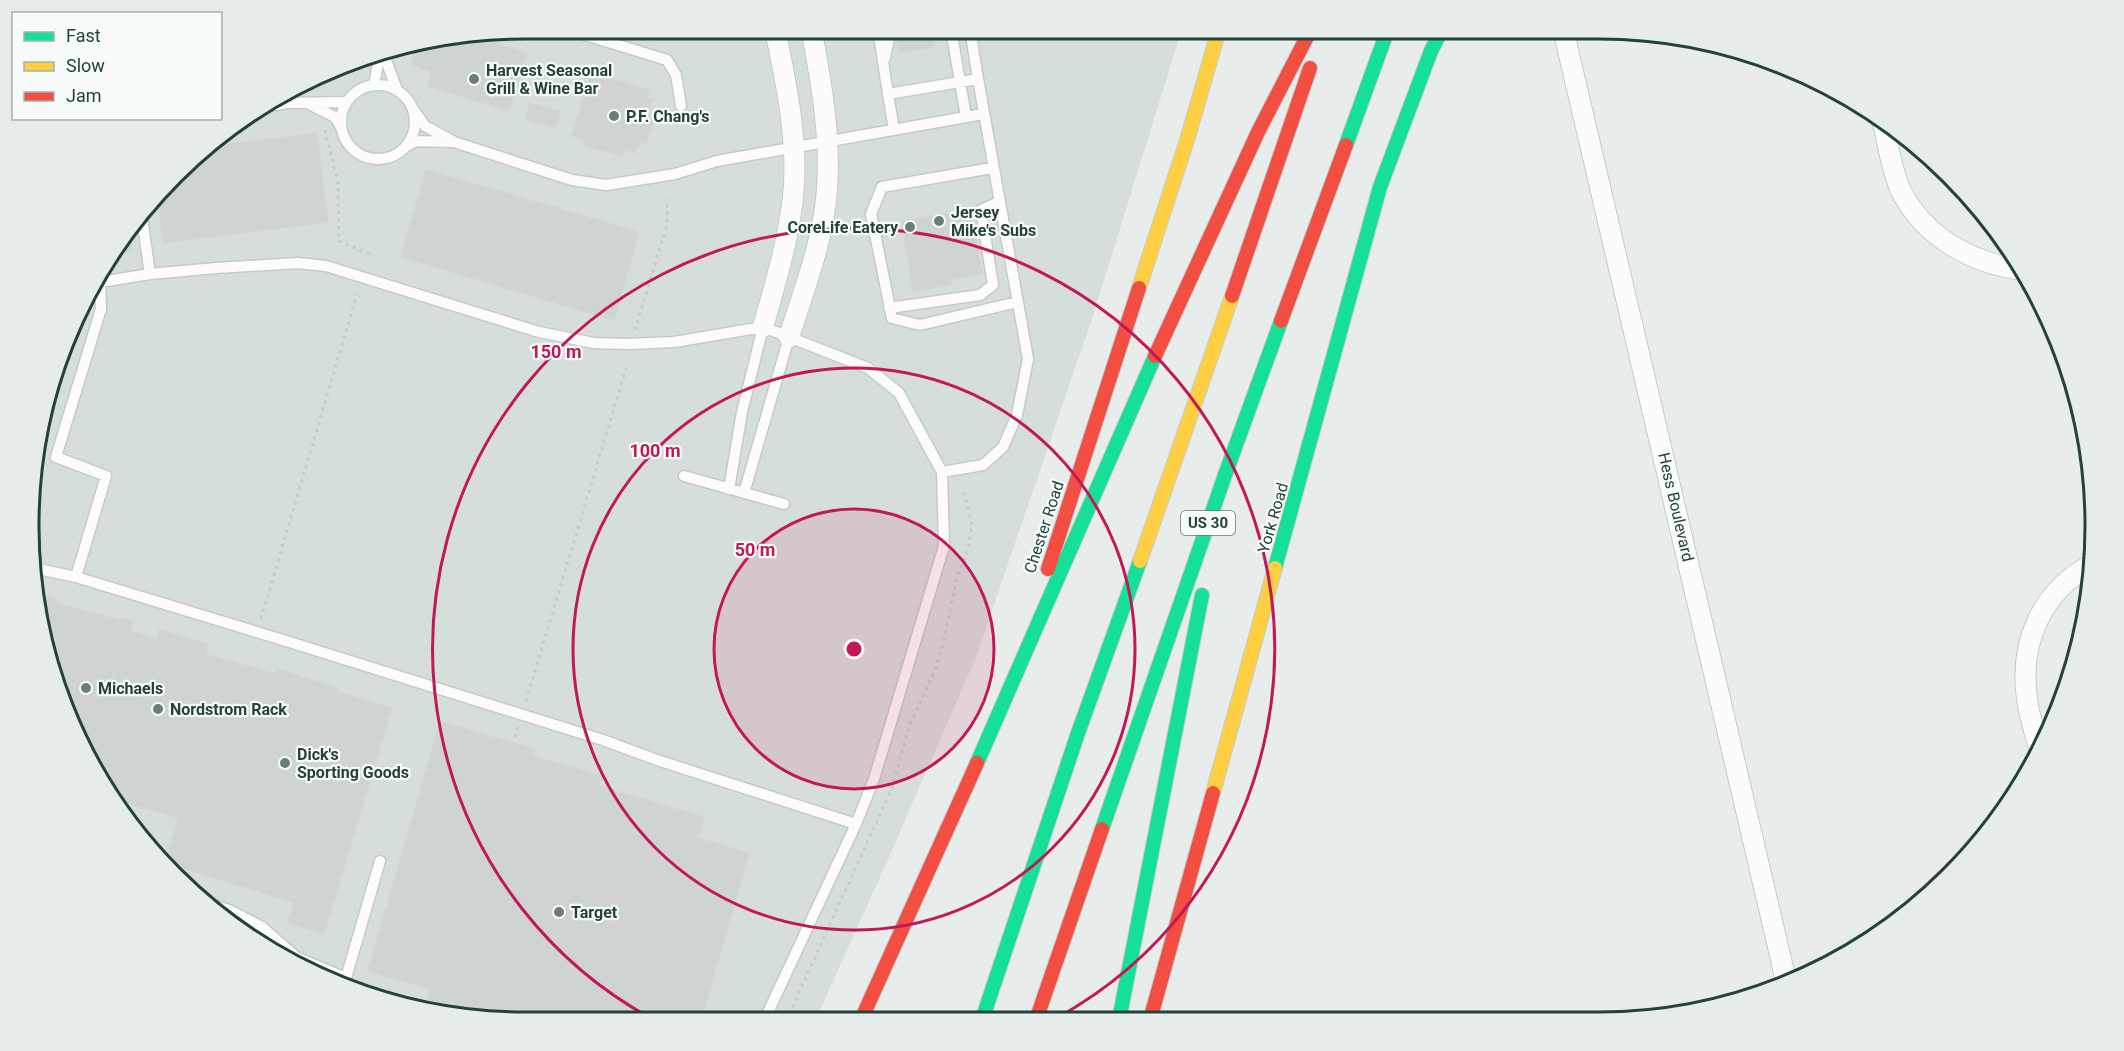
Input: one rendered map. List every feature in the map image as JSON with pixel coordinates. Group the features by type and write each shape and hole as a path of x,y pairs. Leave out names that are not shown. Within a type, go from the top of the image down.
{"main road":[{"name":"Chester Road","path":"865,1012 1005,701 1188,137 1216,39"},
{"path":"1005,701 1142,383 1258,132 1306,39"},
{"name":"US 30","path":"985,1012 1078,733 1166,489 1320,39"},
{"name":"US 30","path":"1039,1012 1225,475 1384,39"},
{"name":"York Road","path":"1152,1012 1380,187 1437,39"},
{"path":"1121,1012 1225,475"}],"street":[{"path":"763,327 781,262 793,196 793,148 785,81 777,39"},
{"path":"789,337 815,256 827,190 826,142 820,75 813,39"},
{"name":"Hess Boulevard","path":"1565,39 1786,975"},
{"path":"1885,133 1895,176 1918,217 1945,242 1977,259 1999,267 2012,268"},
{"path":"2036,738 2027,699 2025,665 2031,634 2043,607 2057,590 2083,570"}],"lane":[{"path":"601,39 667,60 676,75 681,106"},
{"path":"880,39 894,130"},
{"path":"884,63 889,39"},
{"path":"953,39 966,117"},
{"path":"942,472 983,465 1003,447 1017,415 1028,359 972,39"},
{"path":"385,60 397,90"},
{"path":"374,85 380,62"},
{"path":"888,94 978,79"},
{"path":"454,142 416,141 397,154 375,159 363,156 353,149 346,140 341,119 347,102 354,94 363,88 386,85 407,98 425,126 454,142 572,180 606,185 675,174 717,161 983,114"},
{"path":"280,105 347,102"},
{"path":"308,103 335,117 342,128"},
{"path":"406,146 415,128 413,109"},
{"path":"993,168 882,187 871,214 892,318 920,326 1017,302"},
{"path":"890,308 980,295 993,285 981,210 999,202"},
{"path":"143,225 150,274"},
{"path":"104,282 150,274 298,263 326,266 539,332 594,343 674,342 763,327 868,368 899,393 942,472 944,546 874,779 856,824 768,1012"},
{"path":"76,577 106,476 56,457 101,309 98,292"},
{"path":"729,489 742,412 763,327"},
{"path":"744,493 789,337"},
{"path":"684,476 784,504"},
{"path":"41,570 76,577 522,715 856,824"},
{"path":"350,979 380,861"},
{"path":"227,909 262,927 289,951"}],"path":[{"path":"324,128 338,183 339,241 370,254"},
{"path":"635,332 667,225 666,199"},
{"path":"257,633 357,294"},
{"path":"515,737 627,364"}],"shaded area":[{"path":"526,39 1179,39 1092,319 976,657 819,1012 526,1012 462,1008 431,1003 369,986 310,962 255,930 181,870 121,796 89,741 76,712 48,620 43,589 39,526 43,462 48,431 76,339 104,282 121,255 181,181 255,121 310,89 369,65 431,48 462,43"}],"building":[{"path":"897,39 933,39 934,47 899,53"},
{"name":"Harvest Seasonal Grill & Wine Bar","path":"486,41 527,53 509,111 428,86 432,72 411,65 415,52 462,43"},
{"name":"P.F. Chang's","path":"591,73 650,90 647,97 652,99 647,115 654,117 646,144 640,142 636,153 624,150 622,156 584,145 586,140 572,136"},
{"path":"530,103 560,111 556,128 525,120"},
{"path":"317,133 328,222 163,243 159,207 181,181 223,145"},
{"path":"426,170 639,232 614,320 401,257"},
{"path":"971,210 974,225 977,225 979,237 976,237 982,274 950,279 951,284 913,291 902,221"},
{"path":"131,242 132,251 123,252"},
{"name":"Michaels","path":"44,595 57,599 56,603 120,620 121,618 133,621 130,631 127,630 92,747 65,682 48,620"},
{"name":"Nordstrom Rack","path":"127,630 156,639 159,630 208,644 205,654 227,660 179,818 126,803 92,747"},
{"name":"Dick's Sporting Goods","path":"227,660 275,674 276,669 338,688 337,692 392,708 324,934 288,923 294,902 178,867 168,855"},
{"name":"Target","path":"440,722 535,749 533,756 602,776 599,786 704,817 698,838 749,853 704,1012 526,1012 462,1008 427,1002 431,989 368,971"}],"traffic: fast":[{"path":"1346,145 1384,39"},
{"path":"1275,568 1380,187 1437,39"},
{"path":"1102,829 1281,321"},
{"path":"977,763 1155,356"},
{"path":"985,1012 1078,733 1140,561"},
{"path":"1121,1012 1202,595"}],"traffic: slow":[{"path":"1139,288 1188,137 1216,39"},
{"path":"1140,561 1232,296"},
{"path":"1213,793 1275,568"}],"traffic: jam":[{"path":"1155,356 1258,132 1306,39"},
{"path":"1232,296 1310,68"},
{"path":"1281,321 1346,145"},
{"path":"1048,569 1139,288"},
{"path":"865,1012 977,763"},
{"path":"1152,1012 1213,793"},
{"path":"1039,1012 1102,829"}],"place":[{"name":"Harvest Seasonal Grill & Wine Bar","path":"474,79"},
{"name":"P.F. Chang's","path":"614,116"},
{"name":"Jersey Mike's Subs","path":"939,221"},
{"name":"CoreLife Eatery","path":"910,227"},
{"name":"Michaels","path":"86,688"},
{"name":"Nordstrom Rack","path":"158,709"},
{"name":"Dick's Sporting Goods","path":"285,763"},
{"name":"Target","path":"559,912"}]}
